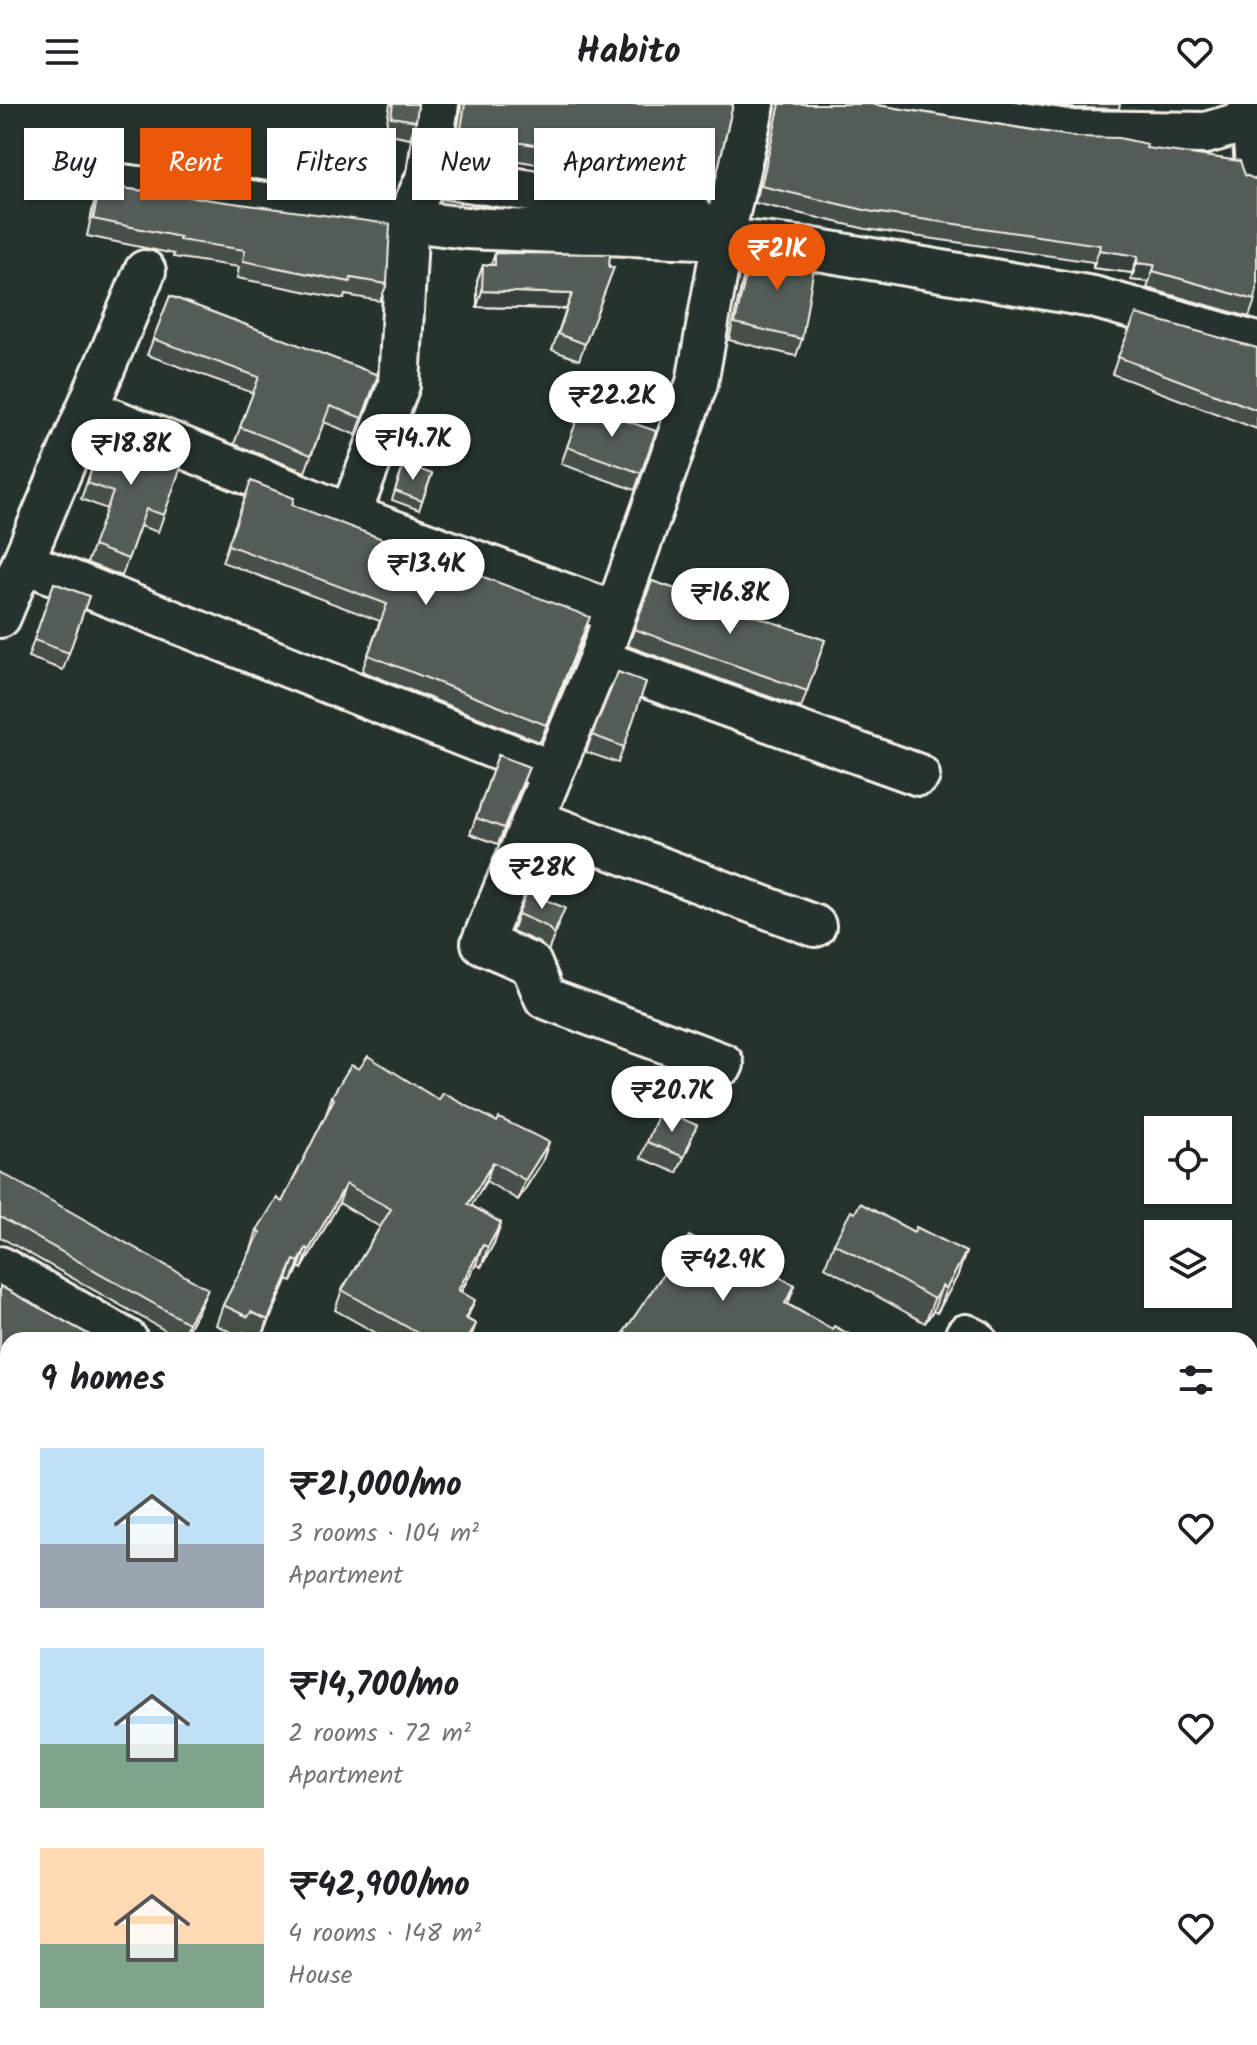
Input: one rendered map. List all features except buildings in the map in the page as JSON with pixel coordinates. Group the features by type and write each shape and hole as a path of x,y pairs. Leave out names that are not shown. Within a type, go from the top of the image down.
{"street":[{"path":"435,128 438,104"},
{"path":"723,1064 545,998 531,964 482,943 599,660 697,383 754,104"},
{"path":"898,104 1073,131 1206,133 1253,114 1257,178"},
{"path":"124,185 408,218 466,228 726,230"},
{"path":"518,192 807,248 1093,297 1255,337"},
{"path":"350,515 399,385 408,218 416,200"},
{"path":"0,617 145,271"},
{"path":"87,409 350,515 614,612"},
{"path":"23,562 552,771"},
{"path":"599,660 919,775"},
{"path":"534,820 815,926"},
{"path":"0,1267 113,1332"}]}
